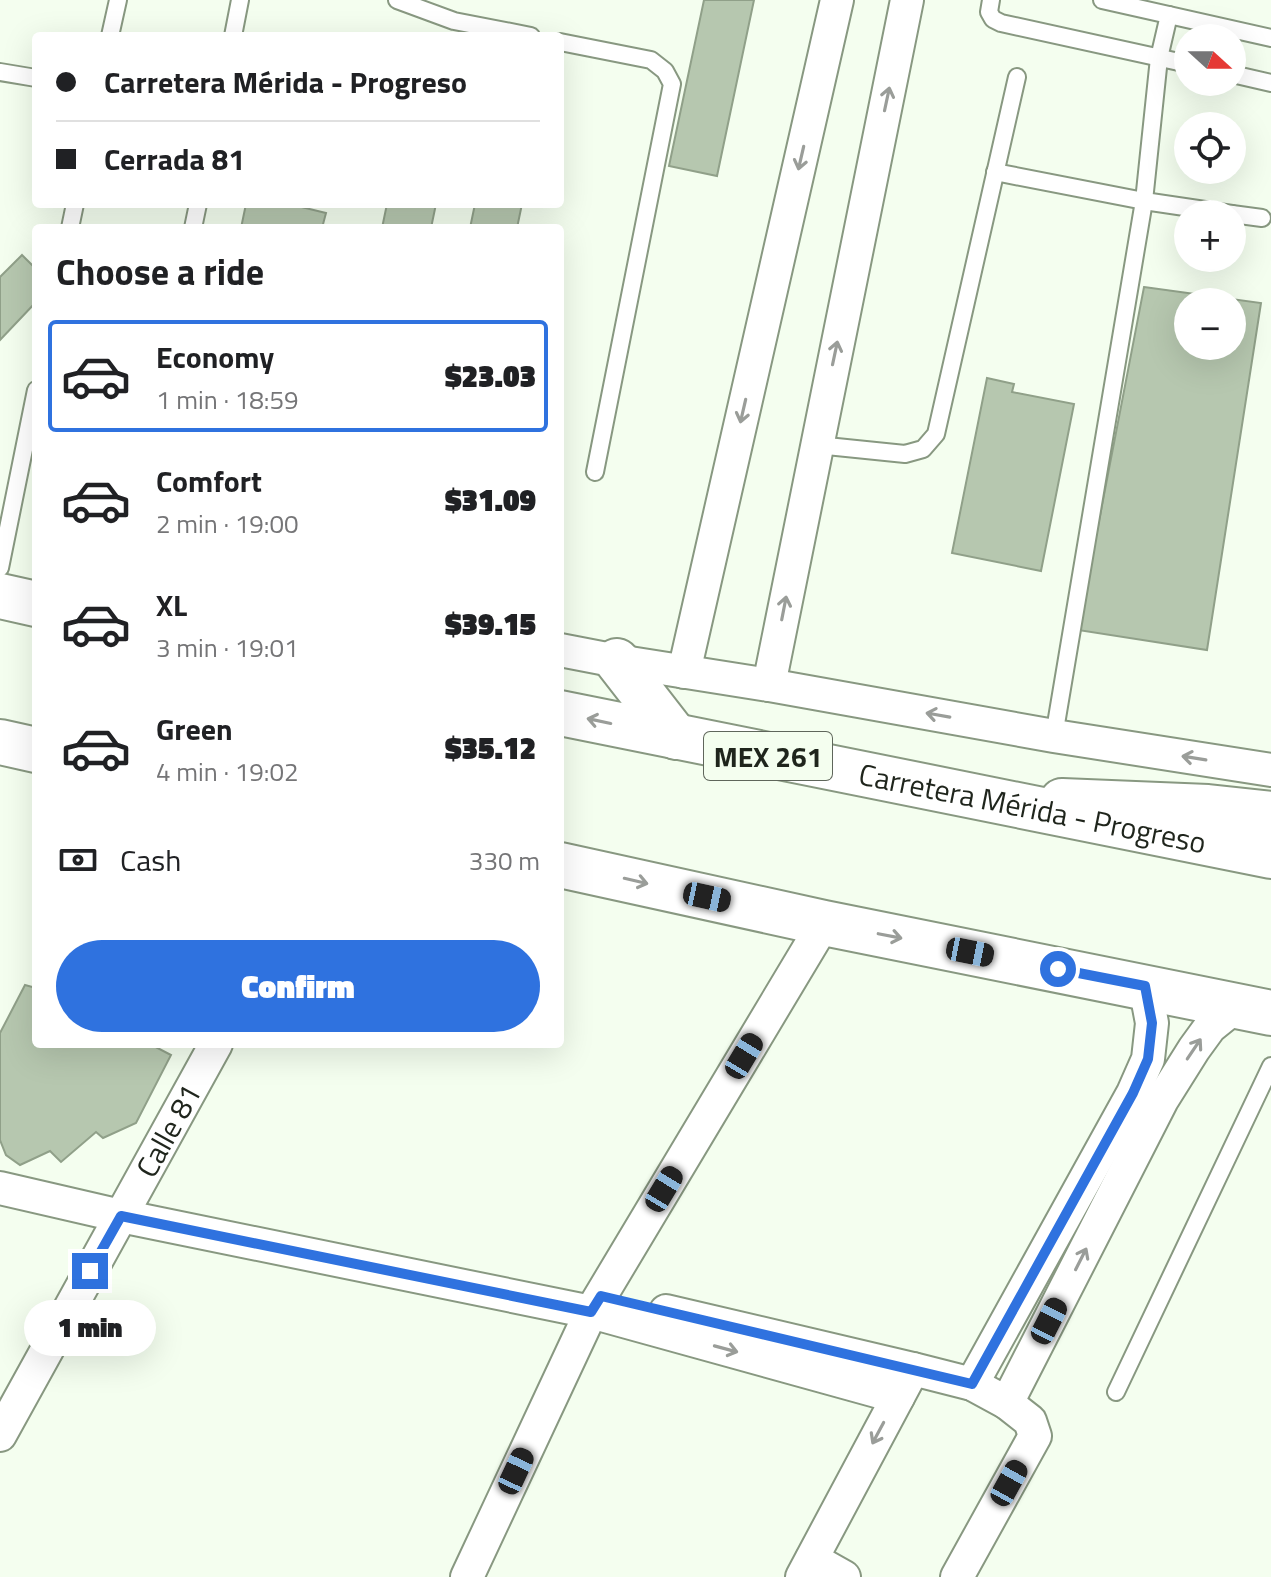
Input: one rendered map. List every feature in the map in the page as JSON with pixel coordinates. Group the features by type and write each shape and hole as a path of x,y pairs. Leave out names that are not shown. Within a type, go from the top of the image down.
{"main road":[{"path":"0,596 32,603"},
{"path":"617,661 676,737"},
{"name":"Carretera Mérida - Progreso","path":"564,714 1271,856"},
{"path":"0,742 32,749"},
{"path":"977,798 1208,807 1271,814"},
{"path":"564,866 824,923 1253,1009"}],"street":[{"path":"684,672 837,0"},
{"path":"769,685 907,0"},
{"path":"564,651 1054,736 1271,770"},
{"path":"467,1577 596,1304 824,923"},
{"path":"972,1384 1133,1093 1148,1059 1152,1023 1145,986"},
{"path":"1007,1403 1162,1100 1210,1027 1253,1009"},
{"name":"Calle 81","path":"0,1435 214,1048"},
{"path":"0,1188 121,1216 596,1304 972,1384 1007,1403 1030,1421 1035,1436 957,1577"},
{"path":"596,1304 898,1397"},
{"path":"844,1577 807,1568 913,1369"}],"lane":[{"path":"111,32 118,0"},
{"path":"234,32 240,0"},
{"path":"397,0 452,28 492,32"},
{"path":"991,0 989,12 993,19 1001,23 1174,61"},
{"path":"1102,0 1271,38"},
{"path":"1054,736 1144,201 1159,58 1169,15"},
{"path":"564,43 651,60 665,71 672,84 595,472"},
{"path":"0,72 32,77"},
{"path":"817,445 905,454 923,449 936,434 1017,77"},
{"path":"1246,77 1271,83"},
{"path":"995,172 1174,205"},
{"path":"1246,216 1262,218"},
{"path":"0,568 32,410"},
{"path":"1116,1392 1271,1066"}],"building":[{"path":"704,0 754,0 717,176 669,166"},
{"path":"245,208 305,208 326,213 323,224 242,224"},
{"path":"386,208 435,208 432,224 383,224"},
{"path":"474,208 521,208 518,224 471,224"},
{"path":"22,255 32,265 32,306 0,340 0,277"},
{"path":"1144,287 1174,291 1174,360 1246,360 1246,301 1261,303 1207,650 1078,630"},
{"path":"987,378 1014,384 1012,392 1074,404 1041,571 952,553"},
{"path":"25,985 32,987 32,1048 158,1048 171,1055 136,1123 103,1138 96,1132 61,1162 50,1151 20,1165 6,1155 0,1140 0,1033"}],"route":[{"path":"90,1271 121,1216 591,1312 601,1296 972,1384 1133,1093 1148,1059 1152,1023 1145,986 1058,969"}]}
